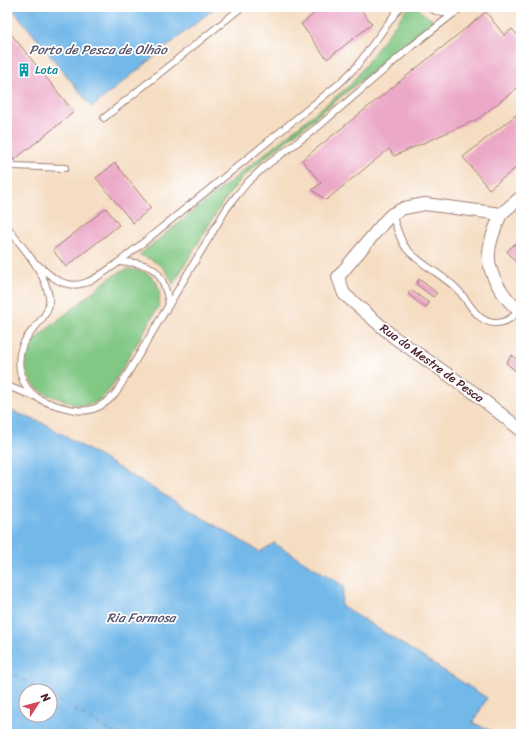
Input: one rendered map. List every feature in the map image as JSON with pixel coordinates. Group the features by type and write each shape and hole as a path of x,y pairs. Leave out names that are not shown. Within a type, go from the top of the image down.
{"street":[{"path":"520,312 502,292 490,269 488,253 490,240 501,214 521,197"},
{"name":"Rua do Mestre de Pesca","path":"501,214 425,204 404,208 392,214 385,221 338,277 344,294 396,338 473,392 521,430"}],"lane":[{"path":"104,118 242,7"},
{"path":"34,262 54,278 64,283 73,285 84,284 119,262 341,82 356,67 400,7"},
{"path":"429,7 436,12 445,14 454,13"},
{"path":"7,386 56,405 77,411 91,410 110,399 116,393 228,208 248,182 262,168 319,126 412,46 462,7"},
{"path":"7,158 10,167 65,168"},
{"path":"392,214 400,236 406,247 415,257 457,289 477,315 496,324 507,320 520,312"},
{"path":"7,227 34,262 48,288 50,300 47,310 41,320 30,332 23,344 19,369 23,382 38,398"},
{"path":"119,262 139,263 155,270 165,283 169,304"}],"green space":[{"path":"408,7 418,7 424,14 432,19 433,22 243,177 223,202 173,284 167,273 160,265 151,259 139,255 349,86"},
{"path":"129,269 144,272 154,279 159,290 159,306 110,389 98,401 92,404 84,405 77,405 41,391 30,380 26,366 27,352 35,339 111,277"}],"water":[{"name":"Porto de Pesca de Olhão","path":"11,7 216,7 92,107"},
{"name":"Ria Formosa","path":"7,409 45,424 260,552 274,543 344,586 341,605 487,698 473,723 499,734 7,734"}],"building":[{"path":"323,7 359,7 372,24 327,59 301,24"},
{"path":"486,12 504,35 512,29 521,39 521,85 478,119 394,156 389,149 326,200 312,190 321,183 302,160"},
{"name":"Lota","path":"7,29 74,112 14,160 7,151"},
{"path":"516,115 521,121 521,164 489,189 463,157"},
{"path":"115,163 151,208 133,223 96,178"},
{"path":"106,208 119,225 66,267 53,250"},
{"path":"521,239 521,269 507,251"},
{"path":"419,279 437,293 433,297 416,284"},
{"path":"411,290 429,303 425,308 408,294"},
{"path":"512,355 521,362 521,375 506,363"}],"ferry route":[{"path":"7,670 29,683"},
{"path":"58,701 116,734"}],"place":[{"name":"Lota","path":"24,70"}]}
